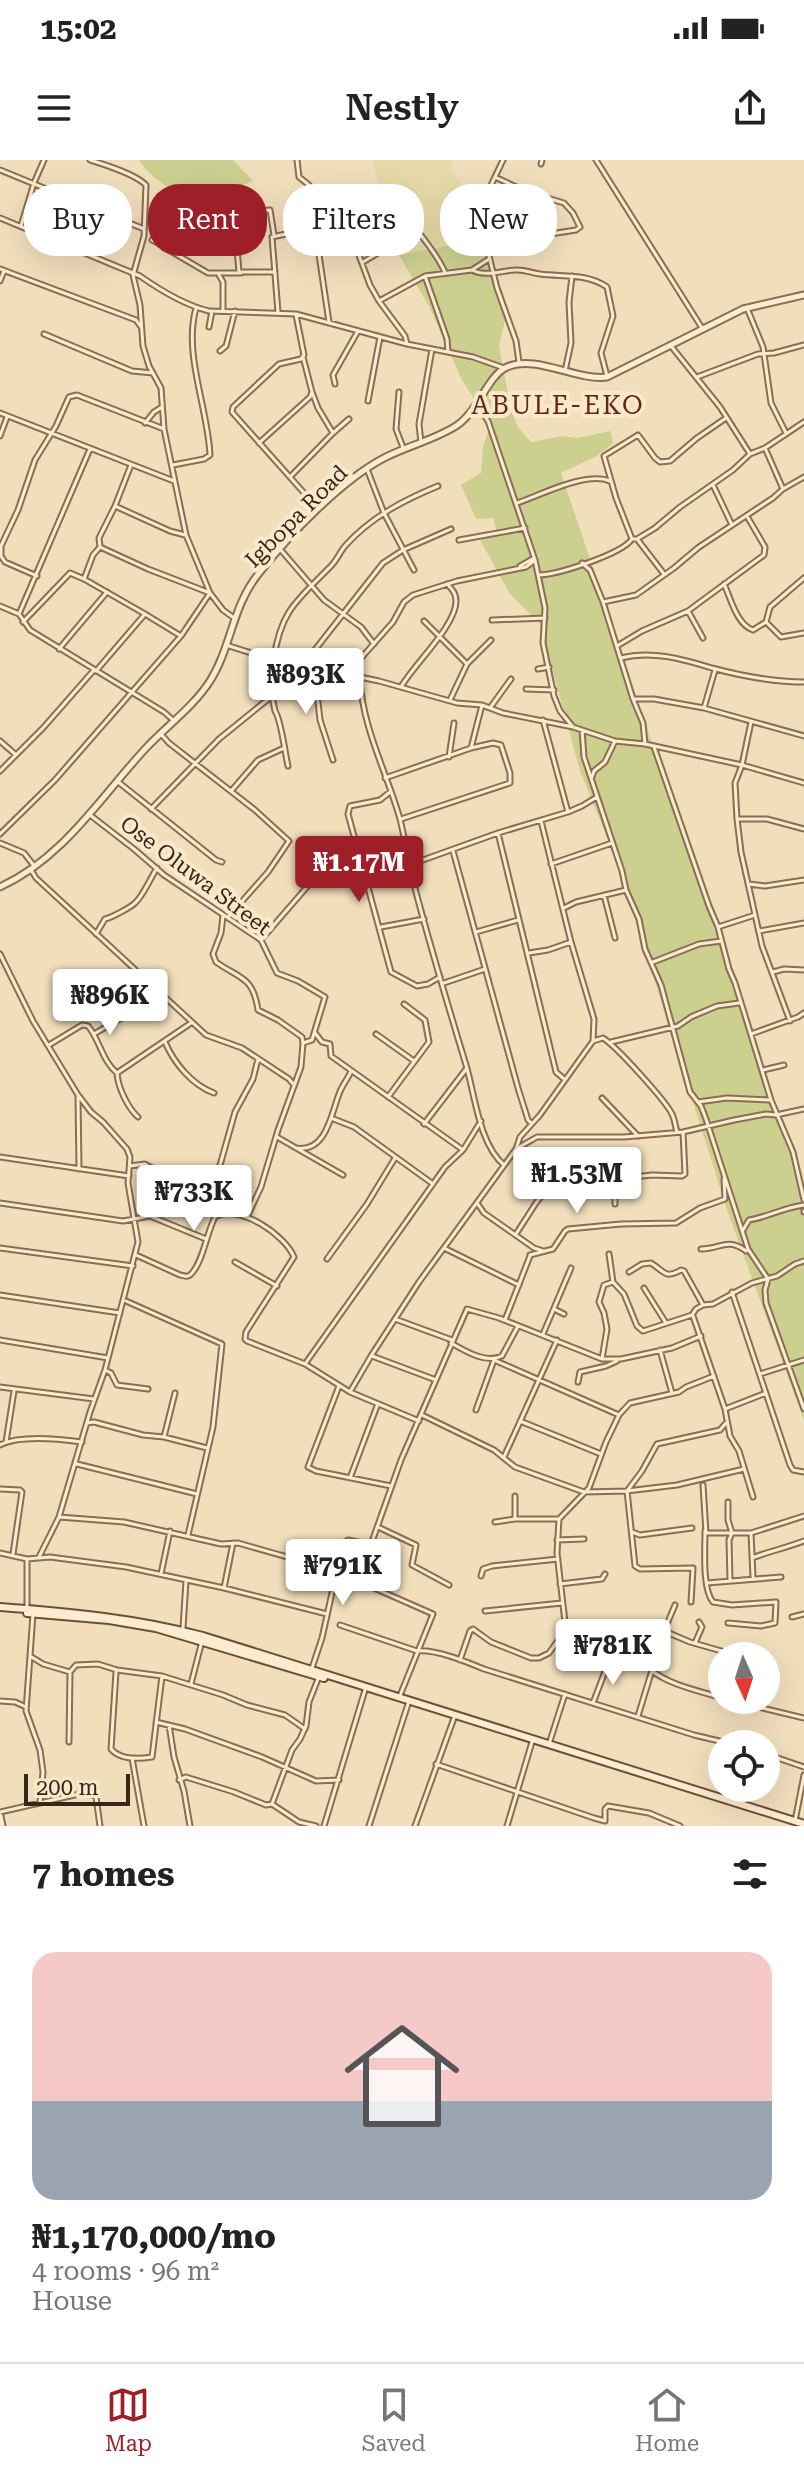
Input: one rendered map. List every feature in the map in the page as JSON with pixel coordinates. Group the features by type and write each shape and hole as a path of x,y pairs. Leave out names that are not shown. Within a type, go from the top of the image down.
{"main road":[{"path":"0,1610 110,1616 183,1630 681,1787"},
{"path":"30,1611 156,1628 800,1824"}],"street":[{"path":"21,226 44,160"},
{"path":"90,160 113,166 146,185 143,240 133,273 145,354 161,388 164,429 186,535 210,593 234,618"},
{"path":"113,166 115,160"},
{"path":"297,160 299,177 308,184"},
{"path":"492,184 503,160"},
{"path":"596,160 702,328"},
{"path":"0,170 144,229"},
{"path":"495,177 510,184"},
{"path":"557,201 564,203 573,213 580,227 557,233"},
{"path":"267,210 270,210 274,235 278,312"},
{"path":"0,218 140,276 196,308 296,314 407,344 481,359 504,368 519,364 540,365 585,377 607,377 747,307 804,295"},
{"path":"362,263 383,250 383,231 403,221 410,224 438,257 445,273"},
{"path":"274,235 283,235"},
{"path":"179,256 203,271 275,272"},
{"path":"237,256 241,273"},
{"path":"319,256 329,322"},
{"path":"359,256 379,301 405,336 407,344"},
{"path":"488,256 516,341 519,364"},
{"path":"379,301 425,276 472,270 489,259"},
{"path":"472,270 481,274 519,269 572,276 597,281 609,290 613,320 601,353 607,377"},
{"path":"0,281 2,270 136,320 143,330"},
{"path":"216,273 222,279 223,311"},
{"path":"222,279 228,273"},
{"path":"136,282 140,276"},
{"path":"425,276 445,331 448,352"},
{"path":"565,372 571,343 569,302 572,276"},
{"path":"747,307 763,347 771,403 786,433"},
{"path":"171,465 210,455 196,366 192,323 196,308"},
{"path":"209,327 212,311"},
{"path":"220,351 226,346 235,311"},
{"path":"296,314 312,392 333,433"},
{"path":"335,384 333,375 358,331"},
{"path":"44,334 132,371 153,373"},
{"path":"368,401 380,337"},
{"path":"697,377 746,358 804,345"},
{"path":"671,346 720,407 750,454"},
{"path":"421,443 419,424 432,349"},
{"path":"303,357 279,364 233,407 234,417 305,494 322,506"},
{"name":"Igbopa Road","path":"0,887 33,869 90,815 160,733 194,701 210,681 246,592 280,549 322,506 367,469 382,459 457,426 504,368"},
{"path":"259,443 312,392"},
{"path":"399,392 396,429 404,450"},
{"path":"37,576 1,559 1,551 35,460 69,397 74,395 164,429"},
{"path":"477,405 488,421 525,528 537,569 545,618 543,643 554,690 560,711 573,727"},
{"path":"145,423 162,407"},
{"path":"0,413 173,479"},
{"path":"0,436 8,416"},
{"path":"665,575 634,539 610,481 604,456 635,435 640,436 660,462 670,461 726,418"},
{"path":"290,478 349,419"},
{"path":"538,575 553,574 616,552 655,528 750,454 765,448 804,422"},
{"path":"765,448 783,489"},
{"path":"19,614 90,449"},
{"path":"84,579 93,555 100,547 99,538 131,465"},
{"path":"367,469 384,513 414,570"},
{"path":"603,602 636,595 699,547 804,477"},
{"path":"517,503 593,478 610,481"},
{"path":"712,484 732,525"},
{"path":"274,659 280,626 295,603 334,563 345,546 397,504 438,486"},
{"path":"115,506 186,535"},
{"path":"617,646 642,631 688,611 766,552 747,516"},
{"path":"459,540 525,528"},
{"path":"305,666 381,565 403,550 451,529"},
{"path":"100,547 210,593"},
{"path":"280,549 324,600 361,627 374,644"},
{"path":"519,567 534,559"},
{"path":"526,567 534,559"},
{"path":"582,563 590,570 603,602 643,723 645,744"},
{"path":"347,675 393,622 404,602 413,595 519,567 537,569"},
{"path":"23,622 70,573 181,636"},
{"path":"724,584 739,619 753,630 766,622 770,607 804,578"},
{"path":"401,687 451,617 456,602 454,591 447,584"},
{"path":"59,649 107,592"},
{"path":"0,834 55,780 132,693 181,636 210,593"},
{"path":"0,606 19,614 30,630 173,720"},
{"path":"688,611 703,638"},
{"path":"0,771 43,728 145,614"},
{"path":"492,620 545,618"},
{"path":"424,621 467,664"},
{"path":"766,622 781,637 804,633"},
{"path":"450,700 467,664 491,640"},
{"path":"226,645 457,703 482,705 573,727 615,741 645,744 742,765 804,783"},
{"path":"621,658 645,655 671,657 785,682 804,682"},
{"path":"264,657 275,711 280,718 288,766"},
{"path":"305,666 333,760"},
{"path":"538,669 549,667"},
{"path":"704,708 715,668"},
{"path":"360,678 364,707 400,819 409,865 452,1023 491,1152 504,1165"},
{"path":"490,708 511,679"},
{"path":"526,689 554,690"},
{"path":"151,809 237,722 272,696"},
{"path":"633,699 654,699 704,708 804,736"},
{"path":"471,748 482,705"},
{"path":"543,720 568,812"},
{"path":"751,722 734,794 737,819 763,950 790,1021"},
{"path":"449,757 454,723"},
{"path":"582,730 583,750 591,779 626,890 633,902 644,945 661,985 690,1092 701,1104 750,1253 768,1279 766,1303 804,1409"},
{"path":"160,733 289,841 268,872 229,917"},
{"path":"0,741 16,755"},
{"path":"591,779 594,771 605,762 615,741"},
{"path":"385,778 471,748 493,743 501,745 510,783 400,819"},
{"path":"654,747 718,927 776,1115 792,1148 804,1200"},
{"path":"230,791 258,760 284,748"},
{"path":"117,781 222,862"},
{"path":"390,792 380,800 350,806 347,810 393,974 417,986 440,977"},
{"path":"409,865 568,812 597,797"},
{"name":"Ose Oluwa Street","path":"90,815 164,875 261,940 268,950 275,972 325,997 315,1029"},
{"path":"737,819 767,819 804,829"},
{"path":"350,1392 395,1319 516,1149 520,1137 593,1041 594,1019 541,821"},
{"path":"498,833 556,1072 565,1079"},
{"path":"0,843 24,853 41,883 191,1023 211,1038 231,1043 258,1059 294,1085"},
{"path":"551,864 612,843"},
{"path":"453,851 518,1088 532,1124"},
{"path":"96,934 105,919 111,919 135,904 157,868"},
{"path":"261,940 313,880"},
{"path":"749,884 765,886 804,880"},
{"path":"563,908 626,890"},
{"path":"604,895 615,938"},
{"path":"224,914 213,954 216,962 246,980 256,994 258,1010 302,1037 303,1043 303,1061 261,1187 247,1217"},
{"path":"718,927 755,915"},
{"path":"379,928 424,919"},
{"path":"476,932 518,920"},
{"path":"759,931 804,923"},
{"path":"652,962 699,944 721,941"},
{"path":"528,953 571,942"},
{"path":"0,954 33,1021 78,1095 127,1149 129,1195 138,1242 105,1370 59,1517 39,1557"},
{"path":"443,984 485,969"},
{"path":"773,972 804,970"},
{"path":"94,1034 162,994"},
{"path":"609,1042 678,1026 717,1006 739,1003"},
{"path":"388,1097 429,1042 425,1020 404,1004"},
{"path":"751,1034 804,1016"},
{"path":"117,1073 191,1023"},
{"path":"49,1045 82,1025 88,1026 117,1073 128,1109 138,1117"},
{"path":"303,1043 312,1040 315,1029"},
{"path":"315,1029 316,1037 330,1044 331,1056 463,1150"},
{"path":"376,1034 414,1061"},
{"path":"593,1041 603,1038 609,1042 667,1106 677,1132"},
{"path":"165,1042 172,1058 204,1089 214,1093"},
{"path":"258,1059 253,1079 235,1112 213,1193 222,1208 267,1228 294,1255 246,1332 245,1339 305,1364 350,1392 419,1421"},
{"path":"763,1070 784,1065"},
{"path":"424,1124 467,1068"},
{"path":"296,1148 308,1149 320,1140 351,1071"},
{"path":"78,1095 79,1169"},
{"path":"602,1098 638,1136"},
{"path":"701,1104 727,1098 771,1100"},
{"path":"516,1149 537,1137 638,1136 683,1132 804,1109"},
{"path":"331,1118 354,1127 433,1184"},
{"path":"305,1364 445,1167 463,1150 481,1121"},
{"path":"516,1234 554,1180 586,1182 652,1175 682,1176 685,1174 683,1132"},
{"path":"277,1137 343,1175"},
{"path":"0,1157 129,1176"},
{"path":"327,1259 367,1204 395,1158"},
{"path":"130,1166 145,1164 156,1170 181,1171 214,1182"},
{"path":"724,1175 725,1199"},
{"path":"615,1180 615,1204"},
{"path":"530,1255 553,1249 568,1229 676,1223 700,1208 725,1199 733,1203"},
{"path":"0,1203 123,1221 150,1216 206,1239"},
{"path":"477,1203 484,1213 543,1251"},
{"path":"738,1215 749,1220 761,1219 782,1210 804,1209"},
{"path":"136,1255 188,1276 199,1261 215,1217 228,1212"},
{"path":"743,1233 749,1220"},
{"path":"701,1249 731,1243 750,1253"},
{"path":"0,1248 133,1266"},
{"path":"444,1248 519,1285"},
{"path":"505,1320 534,1248"},
{"path":"609,1254 613,1282 627,1299 643,1331 692,1315 703,1305 713,1304 732,1292 804,1261"},
{"path":"235,1262 277,1286"},
{"path":"629,1272 642,1264 651,1263 666,1275 684,1271 703,1305"},
{"path":"543,1334 571,1268"},
{"path":"602,1359 607,1329 599,1296 604,1285 613,1282"},
{"path":"644,1288 666,1323"},
{"path":"732,1292 791,1468 804,1472"},
{"path":"0,1295 120,1313"},
{"path":"696,1309 697,1296"},
{"path":"125,1300 222,1344 214,1423 188,1535"},
{"path":"399,1698 433,1614 358,1581 391,1486 467,1309 543,1334 602,1359 621,1359"},
{"path":"554,1309 564,1314"},
{"path":"692,1315 753,1497"},
{"path":"395,1319 619,1415"},
{"path":"476,1410 494,1360 502,1356 518,1326"},
{"path":"578,1382 580,1372 701,1336"},
{"path":"0,1340 108,1358"},
{"path":"504,1458 557,1340"},
{"path":"660,1350 672,1393"},
{"path":"371,1356 436,1380"},
{"path":"760,1374 804,1360"},
{"path":"105,1370 111,1373 117,1385 148,1389"},
{"path":"460,1660 473,1629 491,1642 526,1656 544,1656 562,1635 565,1622 558,1559 559,1519 590,1485 619,1415 630,1403 679,1392 714,1376"},
{"path":"340,1385 308,1467 391,1486"},
{"path":"0,1387 94,1399"},
{"path":"6,1442 15,1390"},
{"path":"164,1437 175,1393"},
{"path":"725,1409 766,1393"},
{"path":"350,1478 378,1405"},
{"path":"422,1415 494,1450 523,1470 584,1492 677,1485 744,1469"},
{"path":"520,1421 601,1454"},
{"path":"87,1423 94,1422 207,1448"},
{"path":"691,1602 693,1568 637,1567 632,1554 627,1491 657,1444 720,1430 726,1423"},
{"path":"0,1445 31,1439 82,1442"},
{"path":"75,1464 197,1494"},
{"path":"703,1485 709,1598 718,1604 776,1602 775,1623 761,1626 728,1623"},
{"path":"0,1489 22,1492 13,1554"},
{"path":"515,1496 515,1519"},
{"path":"728,1502 732,1533 729,1540 730,1580"},
{"path":"705,1531 709,1534 751,1533 804,1516"},
{"path":"59,1517 124,1522 221,1544 233,1543 337,1571"},
{"path":"495,1522 559,1519"},
{"path":"378,1527 416,1545 412,1565 449,1585"},
{"path":"632,1532 640,1535 692,1528"},
{"path":"161,1576 170,1531"},
{"path":"751,1533 753,1577"},
{"path":"557,1540 584,1539"},
{"path":"311,1670 343,1543 346,1540 372,1545"},
{"path":"752,1558 804,1541"},
{"path":"224,1588 233,1543"},
{"path":"0,1553 27,1559 39,1557 126,1567 327,1614"},
{"path":"27,1559 30,1656 26,1707 40,1750 43,1772 40,1802"},
{"path":"481,1576 483,1569 492,1566 558,1559"},
{"path":"560,1584 596,1581 605,1574"},
{"path":"707,1583 781,1577"},
{"path":"183,1630 186,1581"},
{"path":"485,1611 562,1603"},
{"path":"637,1717 675,1605"},
{"path":"792,1617 804,1614"},
{"path":"695,1643 702,1627 699,1622"},
{"path":"340,1625 417,1651 424,1650 460,1660 708,1737"},
{"path":"664,1631 708,1647"},
{"path":"191,1685 202,1641"},
{"path":"30,1656 43,1664 70,1672"},
{"path":"593,1703 609,1661"},
{"path":"69,1742 70,1672 81,1664 98,1664 162,1676 285,1715 305,1729"},
{"path":"117,1670 111,1749 121,1757 152,1757 162,1676"},
{"path":"651,1670 708,1694"},
{"path":"272,1804 292,1750 305,1729 309,1702 319,1677"},
{"path":"324,1826 365,1690"},
{"path":"549,1744 565,1694"},
{"path":"0,1701 26,1707"},
{"path":"369,1826 408,1704"},
{"path":"780,1712 804,1718"},
{"path":"415,1826 454,1718"},
{"path":"156,1722 286,1767 316,1781 339,1780"},
{"path":"169,1725 190,1826"},
{"path":"507,1826 532,1742"},
{"path":"132,1758 144,1826"},
{"path":"780,1759 804,1767"},
{"path":"436,1764 605,1823 605,1809 608,1806 649,1813 680,1826"},
{"path":"800,1824 804,1775"},
{"path":"179,1780 186,1777 266,1805 272,1804 299,1822 316,1826"},
{"path":"2,1826 0,1814 79,1794 94,1795 100,1826"}],"shaded area":[{"path":"372,160 452,160 451,170 461,184 440,184 440,247 424,250 424,184 379,184"}],"green space":[{"path":"139,160 233,160 253,181 244,184 164,184"},
{"path":"440,247 440,256 490,256 508,308 499,346 511,410 517,426 531,442 611,431 613,444 595,457 561,473 804,1194 804,1420 727,1210 618,865 580,771 540,624 510,594 480,540 498,535 493,518 476,519 461,485 481,473 483,447 490,426 460,376 429,306 400,256 424,256 424,250"}],"district":[{"name":"ABULE-EKO","path":"558,405"}]}
